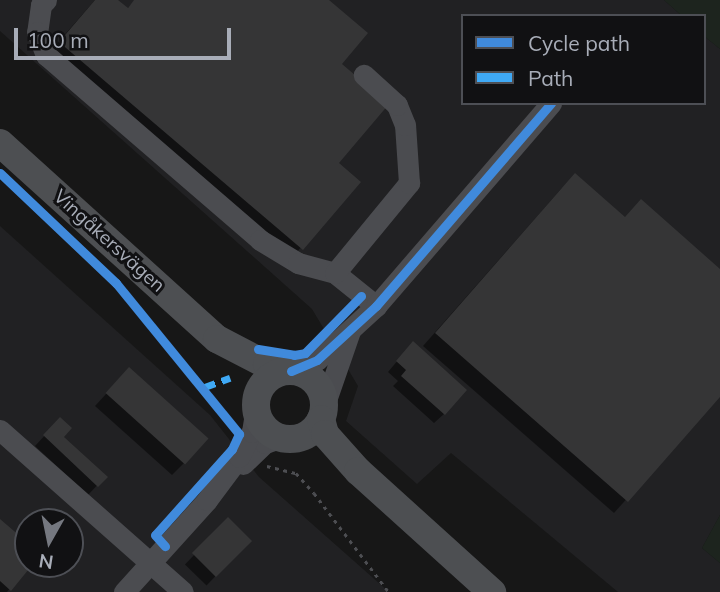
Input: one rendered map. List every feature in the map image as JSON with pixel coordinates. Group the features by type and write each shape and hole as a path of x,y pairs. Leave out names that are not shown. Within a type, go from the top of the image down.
{"main road":[{"name":"Vingåkersvägen","path":"0,143 217,340 248,384 256,406"},
{"name":"Vingåkersvägen","path":"217,340 267,365 290,371"},
{"path":"358,471 264,428 256,406 259,390 267,379 290,371 304,374 315,382 322,393 325,434 358,471 492,592"},
{"path":"285,438 301,437 313,430 322,413"}],"street":[{"path":"46,0 41,5 37,32 46,55 260,240 298,263 335,273 376,306"},
{"path":"335,273 409,183 405,125 397,105 364,75"},
{"path":"290,371 317,360 376,306 549,105"},
{"path":"322,413 351,329"},
{"path":"207,499 248,444 256,406"},
{"path":"0,430 183,592"},
{"path":"124,592 207,499 245,461 265,443 285,438"}],"path":[{"path":"245,461 250,466 268,466 296,473 389,592"}],"shaded area":[{"path":"0,0 664,0 680,14 461,14 461,105 706,105 706,38 720,49 720,515 702,548 720,563 720,592 618,592 451,453 417,484 346,421 358,386 312,309 0,31"},
{"path":"664,0 720,0 720,49 706,38 706,14 680,14"},
{"path":"0,226 210,415 259,477 389,592 0,592"},
{"path":"720,515 720,563 702,548"}],"building":[{"path":"95,0 118,0 128,8 134,0 329,0 368,33 342,64 389,104 339,163 361,182 303,250 59,42"},
{"path":"575,173 625,217 641,199 720,269 720,397 628,502 435,333"},
{"path":"413,341 467,390 445,415 401,376 406,370 396,361"},
{"path":"129,367 209,439 185,465 106,393"},
{"path":"60,417 72,428 64,437 108,477 98,487 43,435"},
{"path":"228,517 252,541 216,577 192,553"},
{"path":"0,519 14,531 14,578 22,578 11,591 0,581"}],"marked path":[{"path":"202,388 230,378"}],"cycle path":[{"path":"291,371 317,360 376,306 549,105"},
{"path":"0,173 116,283 239,434 232,449 155,535 165,546"},
{"path":"258,349 294,355 305,353 361,296"}]}
